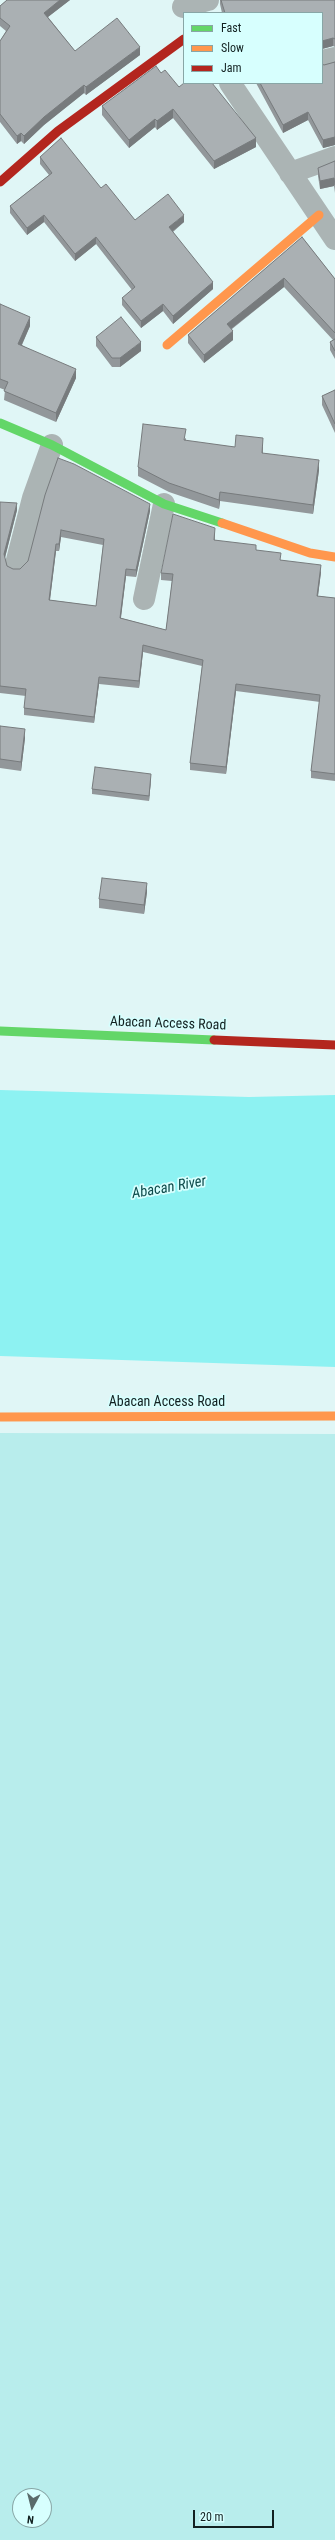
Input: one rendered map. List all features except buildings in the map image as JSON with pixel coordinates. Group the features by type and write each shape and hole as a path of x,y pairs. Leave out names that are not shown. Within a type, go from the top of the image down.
{"street":[{"path":"183,7 208,0"},
{"path":"0,182 58,131 183,40"},
{"path":"323,60 335,58"},
{"path":"231,84 335,238"},
{"path":"290,173 335,157"},
{"path":"167,345 319,216"},
{"path":"0,423 52,445 164,504 310,553 335,557"},
{"path":"16,564 33,498 52,445"},
{"path":"144,599 164,504"},
{"name":"Abacan Access Road","path":"0,1031 335,1045"},
{"name":"Abacan Access Road","path":"0,1417 335,1416"}],"shaded area":[{"path":"0,1433 335,1434 335,2540 0,2540"}],"water":[{"name":"Abacan River","path":"0,1090 249,1097 335,1095 335,1367 0,1356"}],"traffic: fast":[{"path":"0,423 52,445 164,504 222,523"},
{"path":"0,1031 214,1040"}],"traffic: slow":[{"path":"167,345 319,215"},
{"path":"222,523 310,553 335,557"},
{"path":"0,1417 335,1416"}],"traffic: jam":[{"path":"0,182 58,131 183,40"},
{"path":"214,1040 335,1045"}]}
